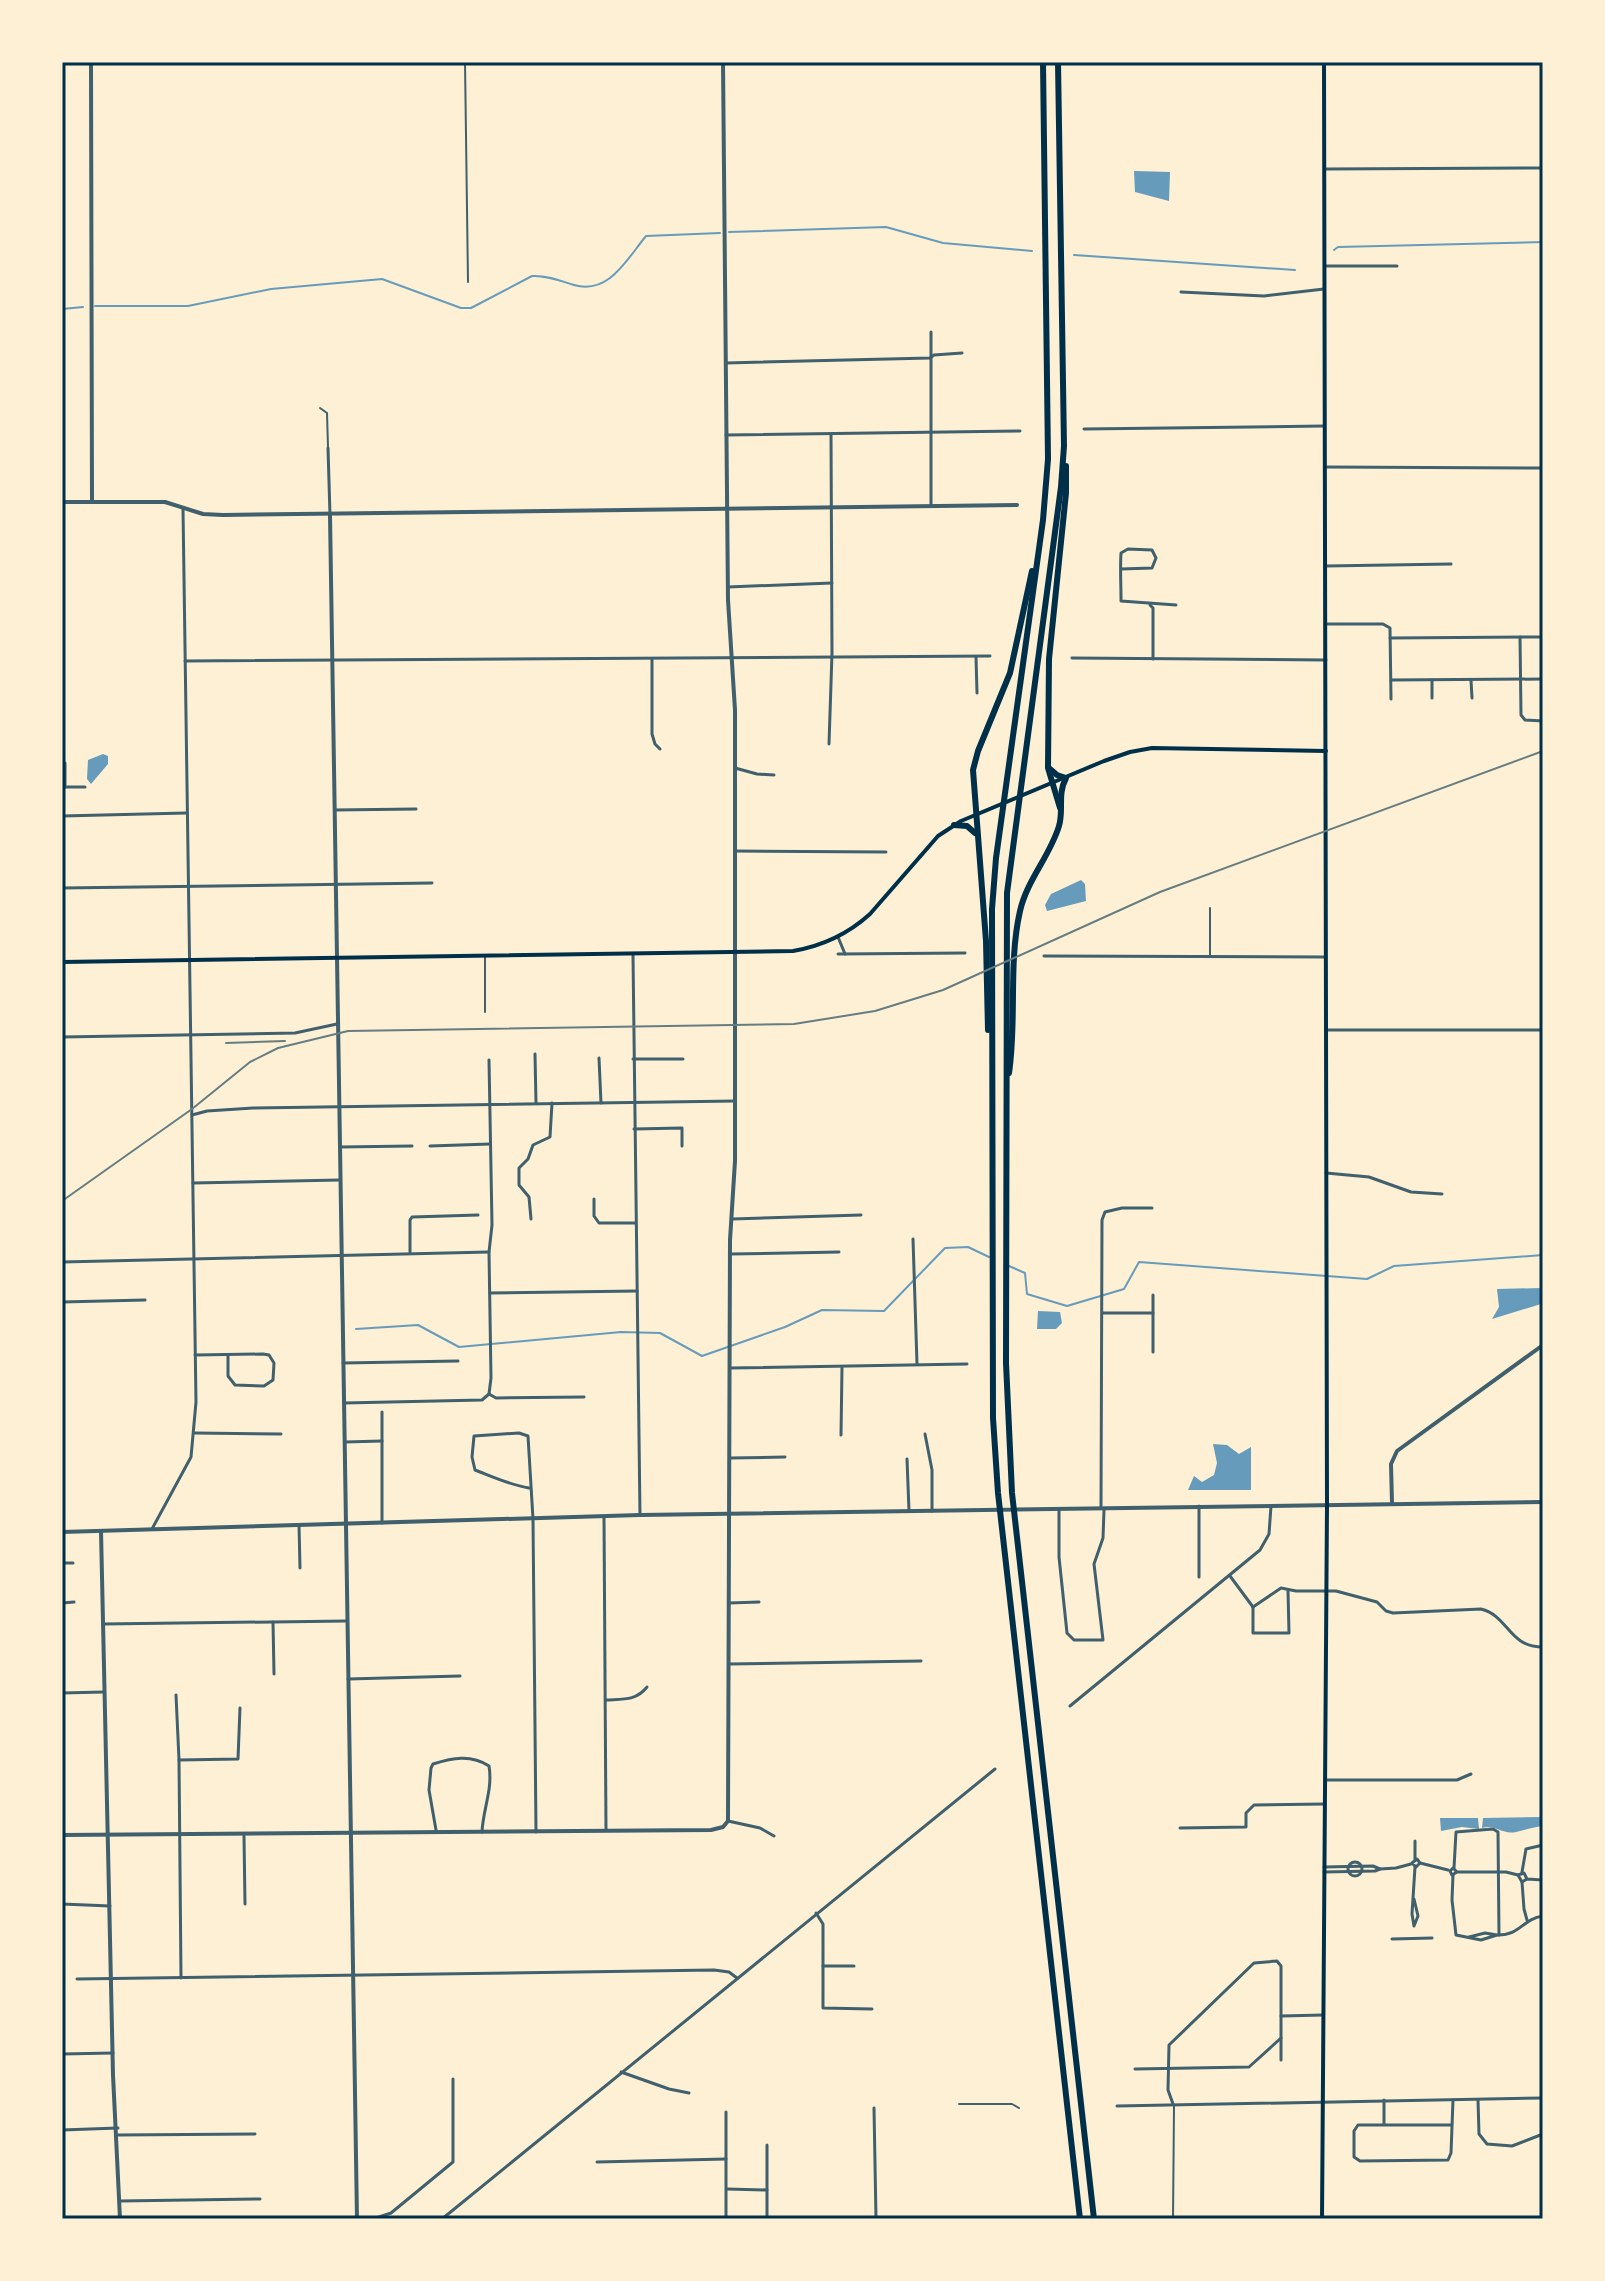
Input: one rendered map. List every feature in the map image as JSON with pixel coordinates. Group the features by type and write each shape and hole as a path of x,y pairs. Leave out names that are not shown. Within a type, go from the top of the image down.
{"highway":[{"path":"1043,62 1048,433 1043,520 996,858 992,909 993,1418 998,1493 1080,2216"},
{"path":"1058,62 1066,493 1050,628 1048,755 1051,784 1060,808"},
{"path":"1064,446 1009,870 1006,931 1006,1390 1012,1493 1095,2219"},
{"path":"992,1096 986,941 973,785 976,757 1010,673 1043,520"},
{"path":"1006,1096 1012,1050 1014,951 1020,911 1057,831 1060,793 1066,778 1051,771 1048,755"},
{"path":"954,825 972,829 978,843"}],"main road":[{"path":"1322,2219 1327,1505 1324,62"},
{"path":"62,962 793,951 838,937 870,914 925,850 954,825 975,813 1122,755 1152,748 1326,751"}],"street":[{"path":"91,62 92,501"},
{"path":"62,1835 244,1836 711,1830 723,1827 728,1821 735,768 728,587 723,62"},
{"path":"1325,169 1543,168"},
{"path":"1326,266 1397,266"},
{"path":"1181,292 1264,296 1326,289"},
{"path":"931,332 931,505"},
{"path":"726,363 930,358 962,353"},
{"path":"1084,429 1325,426"},
{"path":"726,435 1020,431"},
{"path":"829,744 832,657 831,435"},
{"path":"328,448 357,2219"},
{"path":"1326,467 1543,468"},
{"path":"62,502 165,502 203,514 223,515 1017,505"},
{"path":"152,1529 185,1472 195,1433 183,509"},
{"path":"1121,569 1149,569 1154,566 1156,558 1150,549 1124,551 1121,556 1121,569 1121,599 1125,603 1176,605"},
{"path":"1326,566 1451,564"},
{"path":"728,587 832,583"},
{"path":"1150,605 1153,608 1153,659"},
{"path":"1326,624 1383,624 1389,627 1391,699"},
{"path":"1520,637 1519,679 1523,719 1543,721"},
{"path":"1390,638 1543,637"},
{"path":"976,656 977,693"},
{"path":"185,661 990,656"},
{"path":"1072,658 1326,660"},
{"path":"652,659 652,734 660,749"},
{"path":"1391,680 1543,679"},
{"path":"1432,680 1432,698"},
{"path":"1471,680 1472,698"},
{"path":"65,763 64,787 85,787"},
{"path":"735,768 774,775"},
{"path":"335,810 416,809"},
{"path":"62,816 187,813"},
{"path":"735,851 886,852"},
{"path":"62,888 432,883"},
{"path":"838,937 845,954"},
{"path":"838,954 965,953"},
{"path":"633,954 640,1515"},
{"path":"1044,956 1326,957"},
{"path":"62,1037 295,1033 338,1024"},
{"path":"1326,1030 1543,1030"},
{"path":"535,1054 536,1103"},
{"path":"599,1058 601,1103"},
{"path":"633,1059 683,1059"},
{"path":"344,1403 482,1400 489,1394 489,1252 492,1225 489,1060"},
{"path":"192,1115 253,1108 735,1101"},
{"path":"531,1219 529,1197 519,1185 519,1168 528,1159 533,1145 550,1137 552,1103"},
{"path":"634,1129 682,1128 682,1146"},
{"path":"430,1146 490,1144"},
{"path":"340,1147 412,1146"},
{"path":"1326,1173 1369,1177 1411,1192 1442,1194"},
{"path":"193,1183 340,1180"},
{"path":"594,1199 596,1221 604,1224 635,1223"},
{"path":"1059,1509 1059,1557 1067,1633 1074,1640 1103,1640 1094,1564 1103,1538 1102,1220 1105,1212 1122,1208 1152,1208"},
{"path":"410,1252 412,1217 478,1215"},
{"path":"732,1219 861,1215"},
{"path":"913,1239 917,1364"},
{"path":"62,1262 489,1252"},
{"path":"730,1254 839,1252"},
{"path":"490,1293 637,1291"},
{"path":"1153,1295 1153,1352"},
{"path":"62,1302 145,1300"},
{"path":"1103,1313 1153,1313"},
{"path":"1392,1504 1391,1464 1397,1451 1543,1345"},
{"path":"195,1355 263,1354 271,1358 273,1380 270,1384 240,1387 230,1381 228,1355"},
{"path":"343,1363 458,1361"},
{"path":"730,1368 967,1364"},
{"path":"841,1435 842,1366"},
{"path":"489,1394 496,1398 584,1397"},
{"path":"382,1412 382,1523"},
{"path":"195,1433 281,1434"},
{"path":"529,1488 509,1484 475,1470 472,1457 474,1436 519,1433 528,1436 533,1519 536,1832"},
{"path":"925,1434 932,1470 932,1511"},
{"path":"344,1442 382,1441"},
{"path":"730,1458 785,1457"},
{"path":"907,1459 909,1511"},
{"path":"62,1532 640,1515 1543,1502"},
{"path":"1070,1706 1231,1578 1263,1546 1269,1534 1271,1505"},
{"path":"1199,1506 1199,1577"},
{"path":"604,1517 606,1830"},
{"path":"299,1525 300,1568"},
{"path":"101,1531 113,2075 118,2128 120,2219"},
{"path":"62,1563 73,1563"},
{"path":"1231,1578 1253,1607 1253,1633 1289,1633 1288,1590"},
{"path":"1253,1607 1279,1589 1325,1591 1377,1602 1393,1613 1486,1610 1524,1645 1543,1647"},
{"path":"62,1603 74,1602"},
{"path":"729,1603 759,1602"},
{"path":"103,1624 346,1621"},
{"path":"273,1622 274,1674"},
{"path":"729,1664 921,1661"},
{"path":"348,1679 460,1676"},
{"path":"606,1700 640,1696 647,1687"},
{"path":"62,1693 104,1692"},
{"path":"176,1695 181,1978"},
{"path":"179,1760 238,1759 240,1708"},
{"path":"436,1833 429,1773 433,1764 458,1757 489,1766 491,1788 482,1832"},
{"path":"442,2219 995,1769"},
{"path":"1325,1780 1457,1780 1471,1774"},
{"path":"1180,1828 1246,1827 1246,1813 1254,1805 1325,1804"},
{"path":"728,1821 760,1828 774,1836"},
{"path":"1498,1935 1498,1832 1490,1829 1474,1832 1461,1830 1455,1833 1455,1933 1459,1937 1481,1940 1515,1933 1527,1920 1543,1916"},
{"path":"244,1836 245,1904"},
{"path":"1414,1939 1415,1841"},
{"path":"1524,1880 1520,1874 1525,1851 1543,1845"},
{"path":"1415,1859 1454,1871 1527,1875 1524,1880 1527,1920"},
{"path":"1324,1869 1348,1869 1355,1862 1362,1869 1396,1868 1420,1863"},
{"path":"1348,1869 1355,1876 1362,1869"},
{"path":"1524,1880 1543,1880"},
{"path":"62,1904 111,1906"},
{"path":"816,1913 823,1924 823,2008 872,2009"},
{"path":"1392,1939 1432,1938"},
{"path":"1174,2105 1169,2096 1168,2068 1172,2040 1252,1964 1277,1961 1281,1966 1281,2060"},
{"path":"823,1966 854,1966"},
{"path":"77,1979 714,1970 729,1972 737,1978"},
{"path":"1281,2016 1323,2015"},
{"path":"1135,2069 1249,2067 1281,2038"},
{"path":"62,2054 113,2053"},
{"path":"621,2072 689,2093"},
{"path":"373,2219 391,2213 453,2162 453,2079"},
{"path":"1117,2106 1543,2098"},
{"path":"1384,2099 1384,2124"},
{"path":"1451,2125 1361,2124 1356,2127 1353,2152 1357,2160 1448,2160 1451,2153 1453,2100"},
{"path":"1478,2100 1480,2137 1492,2146 1512,2146 1543,2134"},
{"path":"874,2108 876,2219"},
{"path":"726,2112 726,2219"},
{"path":"62,2130 118,2128"},
{"path":"118,2135 255,2134"},
{"path":"767,2145 767,2219"},
{"path":"597,2162 726,2159"},
{"path":"727,2189 767,2190"},
{"path":"120,2201 260,2199"}],"lane":[{"path":"465,62 468,282"},
{"path":"320,408 327,413 328,448"},
{"path":"1210,908 1210,956"},
{"path":"485,956 485,1012"},
{"path":"959,2104 1012,2104 1019,2108"},
{"path":"1173,2219 1174,2105"}],"water":[{"path":"1134,171 1170,172 1169,201 1135,192"},
{"path":"103,754 108,756 108,764 91,784 87,779 88,760"},
{"path":"1081,880 1085,884 1086,901 1047,911 1045,905 1051,894"},
{"path":"1541,1288 1541,1304 1492,1319 1499,1307 1497,1289"},
{"path":"1038,1311 1060,1312 1062,1323 1056,1329 1037,1329"},
{"path":"1213,1444 1227,1445 1239,1454 1251,1447 1251,1490 1188,1490 1194,1476 1202,1482 1214,1475 1217,1463"},
{"path":"1543,1817 1543,1826 1516,1832 1482,1828 1483,1818"},
{"path":"1440,1818 1478,1818 1479,1829 1462,1827 1441,1831"}],"waterway":[{"path":"729,232 886,227 943,243 1032,251"},
{"path":"95,306 188,306 271,289 382,279 461,308 471,308 532,276 586,287 597,285 616,273 646,236 720,233"},
{"path":"1334,250 1338,247 1543,242"},
{"path":"1074,255 1295,270"},
{"path":"62,309 83,307"},
{"path":"356,1329 418,1325 459,1347 621,1332 660,1333 702,1356 785,1327 822,1310 884,1311 945,1248 968,1247 989,1257"},
{"path":"1009,1266 1025,1273 1027,1294 1067,1306 1124,1289 1139,1262 1367,1279 1394,1266 1543,1255"}],"railway":[{"path":"62,1201 192,1109 250,1062 278,1048 348,1031 794,1024 875,1011 943,990 1160,892 1543,751"},
{"path":"226,1043 285,1041"}]}
